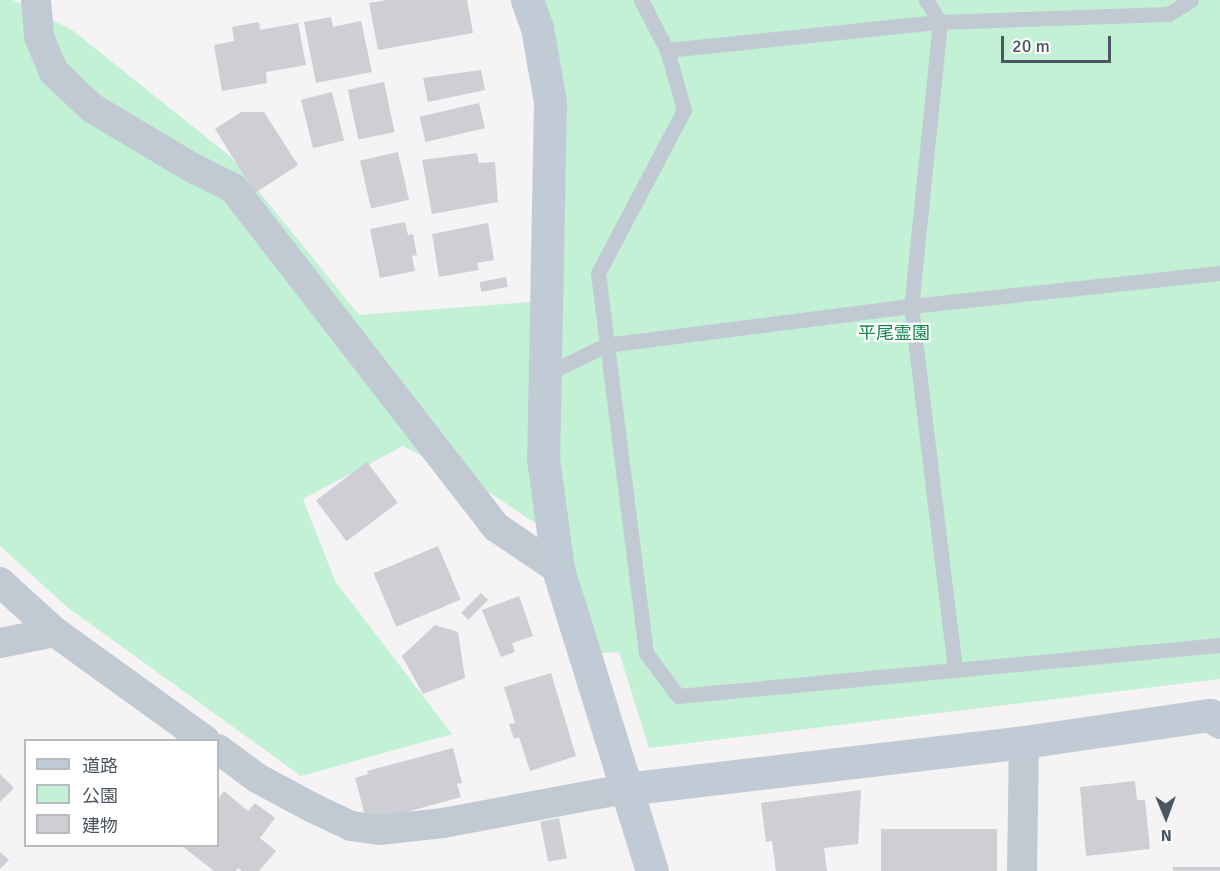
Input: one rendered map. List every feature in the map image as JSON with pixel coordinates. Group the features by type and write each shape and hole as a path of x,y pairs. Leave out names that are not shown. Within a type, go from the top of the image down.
{"street":[{"path":"36,0 39,37 54,72 92,108 191,167 233,188 496,527 558,569"},
{"path":"527,0 537,28 550,102 543,458 558,569 652,871"},
{"path":"0,582 55,632 202,739"},
{"path":"0,643 55,632"},
{"path":"219,750 258,778 313,808 351,826 380,830 443,823 626,789 1024,742 1210,715 1220,722"},
{"path":"1022,871 1024,742"}],"lane":[{"path":"641,0 667,50 684,110 598,273 646,653 678,696 1220,645"},
{"path":"926,0 940,22 911,306 955,670"},
{"path":"667,50 940,22 1168,15 1191,0"},
{"path":"543,376 606,345 911,306 1220,273"}],"green space":[{"name":"平尾霊園","path":"0,0 13,0 72,30 231,157 359,315 558,300 565,88 536,0 1220,0 1220,679 649,748 619,652 600,653 553,535 484,489 403,446 303,499 335,581 452,734 301,776 67,607 0,546"}],"building":[{"path":"387,0 467,0 473,33 378,50 369,3"},
{"path":"331,17 333,27 361,21 372,72 316,83 304,22"},
{"path":"259,22 260,30 298,23 306,65 266,72 267,83 222,91 214,45 234,41 232,27"},
{"path":"481,70 485,90 428,102 423,78"},
{"path":"384,82 395,132 358,140 348,90"},
{"path":"332,92 344,141 313,148 301,100"},
{"path":"479,103 485,128 425,142 420,117"},
{"path":"241,112 264,112 298,165 255,193 215,129"},
{"path":"398,152 409,200 371,209 360,161"},
{"path":"477,153 479,163 495,162 498,202 432,214 422,160"},
{"path":"405,222 408,235 413,234 417,255 412,256 415,271 380,278 370,229"},
{"path":"488,223 494,260 477,263 479,270 439,277 432,234"},
{"path":"506,277 508,287 481,292 479,282"},
{"path":"367,462 398,503 347,541 316,501"},
{"path":"438,546 461,599 396,627 374,573"},
{"path":"481,593 488,600 468,620 461,613"},
{"path":"519,596 533,636 512,643 515,652 501,657 482,610"},
{"path":"435,625 458,632 465,678 423,694 402,656"},
{"path":"551,673 576,756 530,771 519,737 514,739 509,724 515,723 504,687"},
{"path":"453,748 462,783 457,784 461,797 367,823 355,778 368,774 367,771"},
{"path":"0,774 14,788 0,802"},
{"path":"1135,781 1137,800 1145,800 1150,849 1086,856 1080,787"},
{"path":"861,790 858,844 824,848 827,871 776,871 772,841 766,842 761,803"},
{"path":"224,791 248,811 255,803 275,818 260,838 276,851 259,871 242,871 238,868 236,871 214,871 183,847 219,847 219,798"},
{"path":"559,818 567,858 548,862 540,822"},
{"path":"881,829 997,829 997,871 881,871"},
{"path":"0,852 9,860 0,869"},
{"path":"1173,867 1220,867 1220,871 1173,871"}]}
